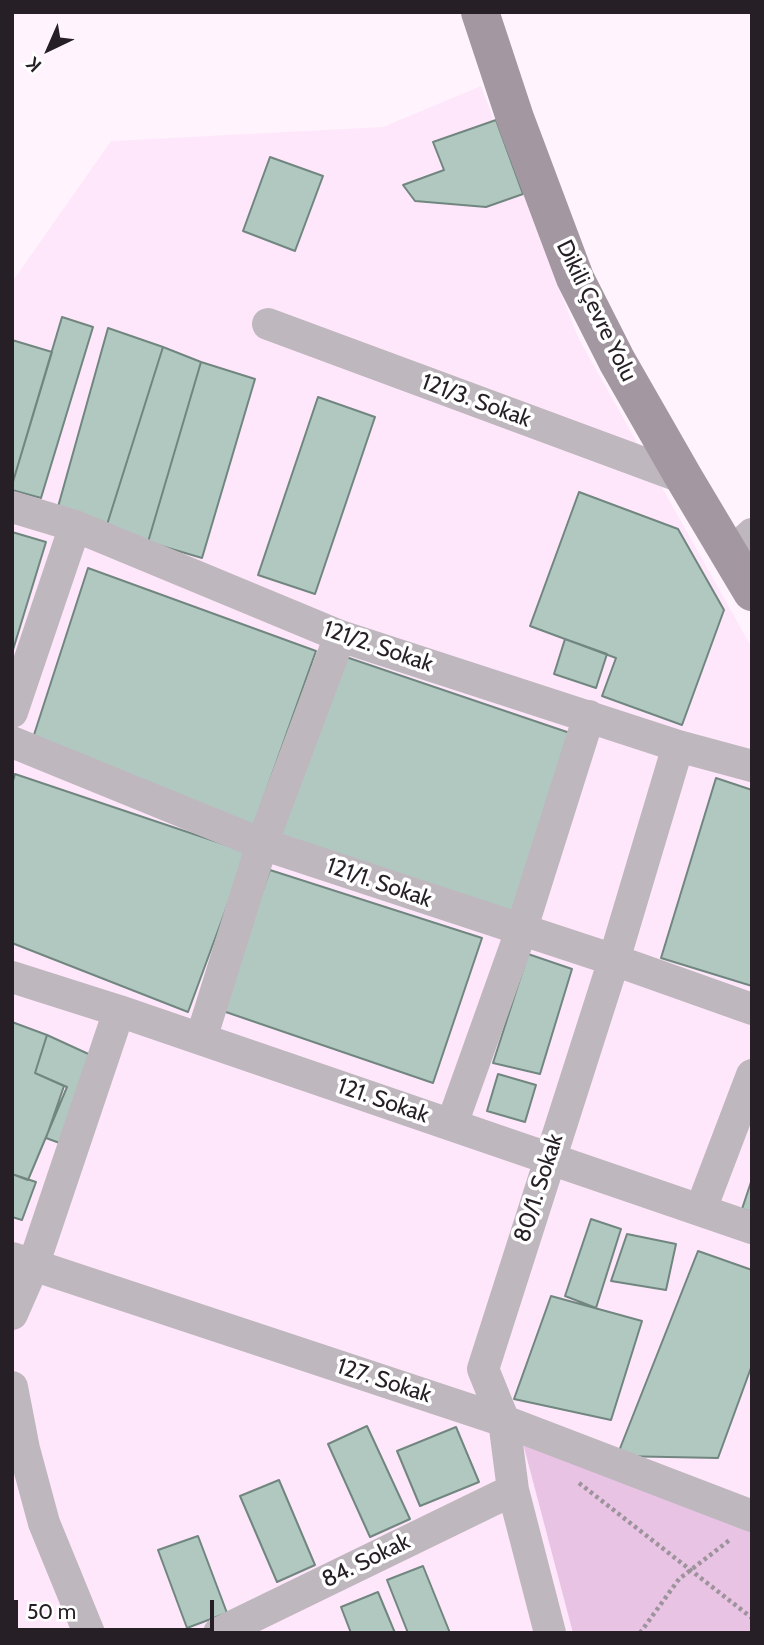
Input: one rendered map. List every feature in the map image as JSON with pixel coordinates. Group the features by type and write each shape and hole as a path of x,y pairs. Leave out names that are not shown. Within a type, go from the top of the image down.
{"main road":[{"name":"Dikili Çevre Yolu","path":"480,12 515,118 575,278 617,361 684,478 746,541 752,592"}],"street":[{"name":"121/3. Sokak","path":"268,324 684,478"},
{"name":"121/2. Sokak","path":"12,507 75,526 340,636 678,746 752,766"},
{"path":"12,712 75,526"},
{"path":"201,1039 262,844 340,636"},
{"path":"452,1124 521,931 589,716"},
{"name":"121/1. Sokak","path":"12,742 262,844 614,960 752,1009"},
{"name":"80/1. Sokak","path":"550,1633 513,1490 504,1421 483,1369 548,1158 614,960 678,746"},
{"name":"121. Sokak","path":"12,977 120,1011 752,1228"},
{"path":"12,1314 23,1262 120,1011"},
{"path":"701,1209 752,1075"},
{"name":"127. Sokak","path":"23,1262 504,1421 746,1525"},
{"path":"12,1387 24,1449 44,1523 89,1633"},
{"name":"84. Sokak","path":"219,1633 513,1490"}],"path":[{"path":"572,1477 752,1618"},
{"path":"640,1633 679,1579 746,1525"}],"shaded area":[{"path":"481,86 578,337 752,648 752,1633 12,1633 12,282 111,141 383,127"},
{"path":"521,1436 752,1519 752,1633 573,1633"}],"building":[{"path":"496,120 523,194 486,207 415,201 403,185 444,170 433,142"},
{"path":"270,157 323,176 295,251 243,231"},
{"path":"62,317 93,327 41,498 12,490 12,485"},
{"path":"108,328 163,347 105,531 56,514"},
{"path":"12,340 52,352 12,485"},
{"path":"163,347 201,362 148,542 105,531"},
{"path":"201,362 255,379 202,558 148,542"},
{"path":"318,397 375,417 315,594 258,575"},
{"path":"579,492 678,529 724,610 682,725 602,696 616,658 530,626"},
{"path":"12,532 46,542 12,653"},
{"path":"88,568 316,651 253,828 31,744"},
{"path":"565,639 607,654 596,688 554,674"},
{"path":"346,657 570,733 514,912 275,836"},
{"path":"15,774 247,852 188,1012 12,943 12,784"},
{"path":"716,778 752,790 752,986 661,958"},
{"path":"270,870 482,938 433,1083 220,1010"},
{"path":"528,954 572,969 540,1074 493,1063"},
{"path":"12,1022 47,1035 35,1073 67,1087 28,1180 12,1174"},
{"path":"47,1035 95,1057 65,1145 46,1138 64,1086 35,1073"},
{"path":"498,1074 536,1085 525,1122 487,1111"},
{"path":"12,1174 36,1182 22,1220 12,1217"},
{"path":"752,1179 752,1212 742,1209"},
{"path":"591,1219 621,1229 596,1308 565,1296"},
{"path":"627,1234 676,1244 666,1290 611,1281"},
{"path":"698,1251 752,1270 752,1365 718,1458 617,1456"},
{"path":"551,1296 642,1321 611,1420 514,1399"},
{"path":"367,1426 410,1519 370,1537 328,1444"},
{"path":"456,1427 479,1482 420,1506 397,1451"},
{"path":"279,1480 315,1565 277,1582 240,1496"},
{"path":"198,1536 227,1613 187,1628 158,1550"},
{"path":"423,1566 450,1633 408,1633 387,1580"},
{"path":"378,1592 395,1633 351,1633 341,1607"}]}
